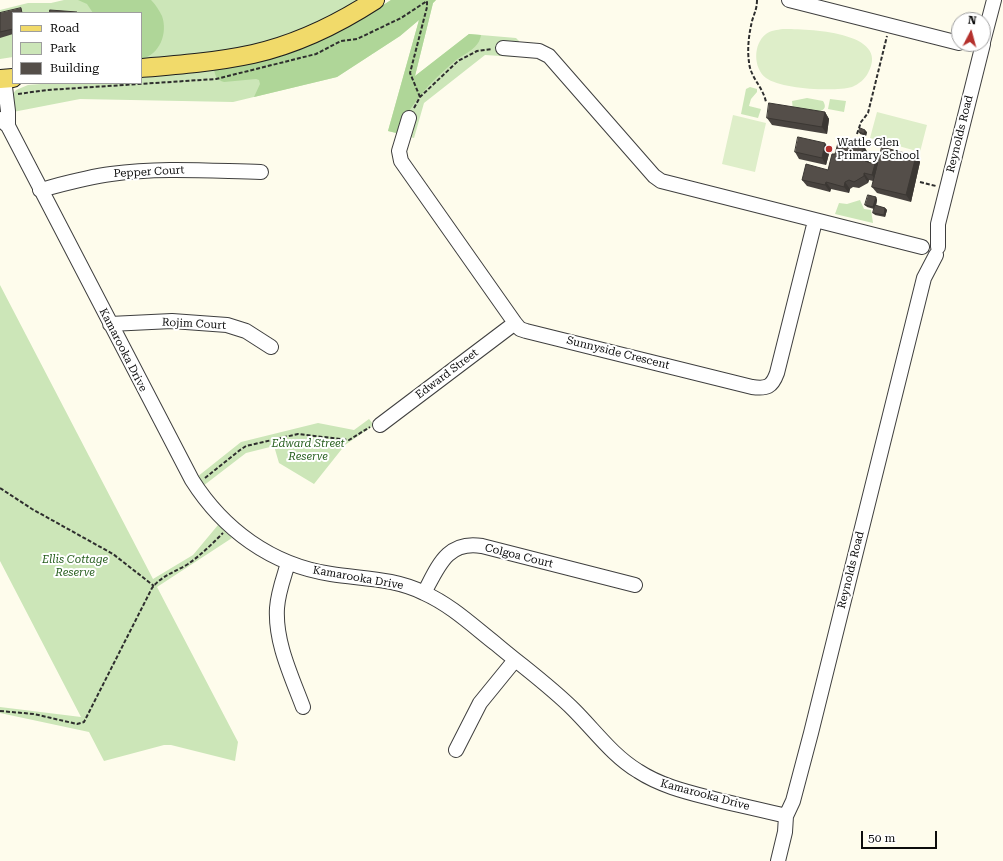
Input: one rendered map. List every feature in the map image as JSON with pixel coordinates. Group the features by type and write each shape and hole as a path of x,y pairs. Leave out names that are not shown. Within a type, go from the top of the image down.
{"main road":[{"path":"142,68 217,60 266,51 324,29 375,0"}],"street":[{"path":"789,0 951,40"},
{"name":"Reynolds Road","path":"991,12 994,0"},
{"path":"503,48 543,52 549,56 658,180 668,184 929,249"},
{"name":"Reynolds Road","path":"778,861 785,832 786,816 793,801 811,733 924,278 929,249 938,224 980,52"},
{"name":"Kamarooka Drive","path":"6,79 8,111 4,123 192,480 210,506 230,527 258,548 288,562 310,570 329,574 390,581 424,593 455,612 515,660 570,706 618,756 641,773 657,782 677,789 786,816"},
{"name":"Sunnyside Crescent","path":"409,118 399,151 401,161 515,323 526,331 752,387 765,387 772,384 777,373 815,221"},
{"name":"Pepper Court","path":"40,190 101,175 129,172 171,170 260,172"},
{"name":"Rojim Court","path":"110,324 172,321 227,325 246,331 272,347"},
{"name":"Edward Street","path":"379,424 515,323"},
{"name":"Colgoa Court","path":"424,593 439,564 445,557 456,549 471,545 482,546 635,584"},
{"path":"288,562 278,601 277,626 285,659 303,707"},
{"path":"456,750 480,703 515,660"}],"path":[{"path":"420,97 410,73 427,7 427,0"},
{"path":"757,0 757,10 753,18 750,34 748,60 752,76 763,93 766,102"},
{"path":"857,134 860,124 868,113 888,33"},
{"path":"409,118 420,97 458,61 466,56 485,49 503,48"},
{"path":"920,182 936,186"},
{"path":"205,478 246,446 298,434 349,440 379,424"},
{"path":"0,488 113,554 154,586"},
{"path":"0,711 34,714 77,724 84,722 154,586 160,580 202,553 230,527"}],"green space":[{"path":"64,0 360,0 315,23 268,41 212,53 142,59 142,12 12,12 12,57 0,59 0,10 28,3 51,3"},
{"path":"78,0 151,0 160,12 164,23 163,36 158,48 148,57 142,59 142,12 92,12 87,4"},
{"path":"391,0 436,0 433,3 415,76 469,34 516,38 519,41 517,57 485,55 424,103 414,138 388,131 419,20 400,36 337,77 233,102 80,99 13,112 12,95 16,90 28,85 142,84 142,76 369,14"},
{"path":"391,0 436,0 433,3 415,76 469,34 481,35 478,44 475,47 455,61 429,85 415,102 397,133 388,131 419,20 400,36 337,77 254,97 260,84 259,80 224,82 216,76 214,69 369,14"},
{"path":"783,29 826,32 843,35 858,41 868,48 872,59 868,73 862,81 852,87 844,88 821,89 795,87 773,82 762,74 759,68 756,56 757,50 762,38 766,34 774,30"},
{"path":"750,87 757,89 757,92 751,99 749,106 761,109 758,118 741,114 746,89"},
{"path":"807,98 823,101 825,106 824,109 814,112 793,110 792,101"},
{"path":"830,99 846,101 844,112 828,109"},
{"path":"877,112 927,125 920,152 870,138"},
{"path":"733,115 766,123 755,172 722,164"},
{"path":"860,200 864,209 871,210 873,223 835,214 839,203 847,204"},
{"name":"Ellis Cottage Reserve","path":"0,285 153,579 193,555 218,525 232,538 157,587 238,742 235,761 171,745 164,745 104,761 89,732 0,713 0,707 81,717 0,561"},
{"name":"Edward Street Reserve","path":"369,419 374,425 345,445 314,484 279,463 274,446 246,453 203,486 197,477 241,442 318,423 354,430"}],"building":[{"path":"21,8 22,12 12,12 12,29 0,32 0,13"},
{"path":"50,10 77,12 50,12"},
{"path":"769,103 825,112 822,127 767,118"},
{"path":"860,128 865,130 864,134 859,132"},
{"path":"798,137 825,143 822,158 795,152"},
{"path":"850,142 864,146 862,153 866,158 865,161 871,163 876,160 872,175 864,173 864,176 854,182 849,180 845,182 844,187 826,182 825,185 802,180 806,164 828,170 832,154 835,154 838,143 849,146"},
{"path":"882,147 916,156 906,195 872,187"},
{"path":"868,195 876,197 873,207 865,205"},
{"path":"875,205 885,208 884,215 873,213"}],"place":[{"name":"Wattle Glen Primary School","path":"829,149"}]}
